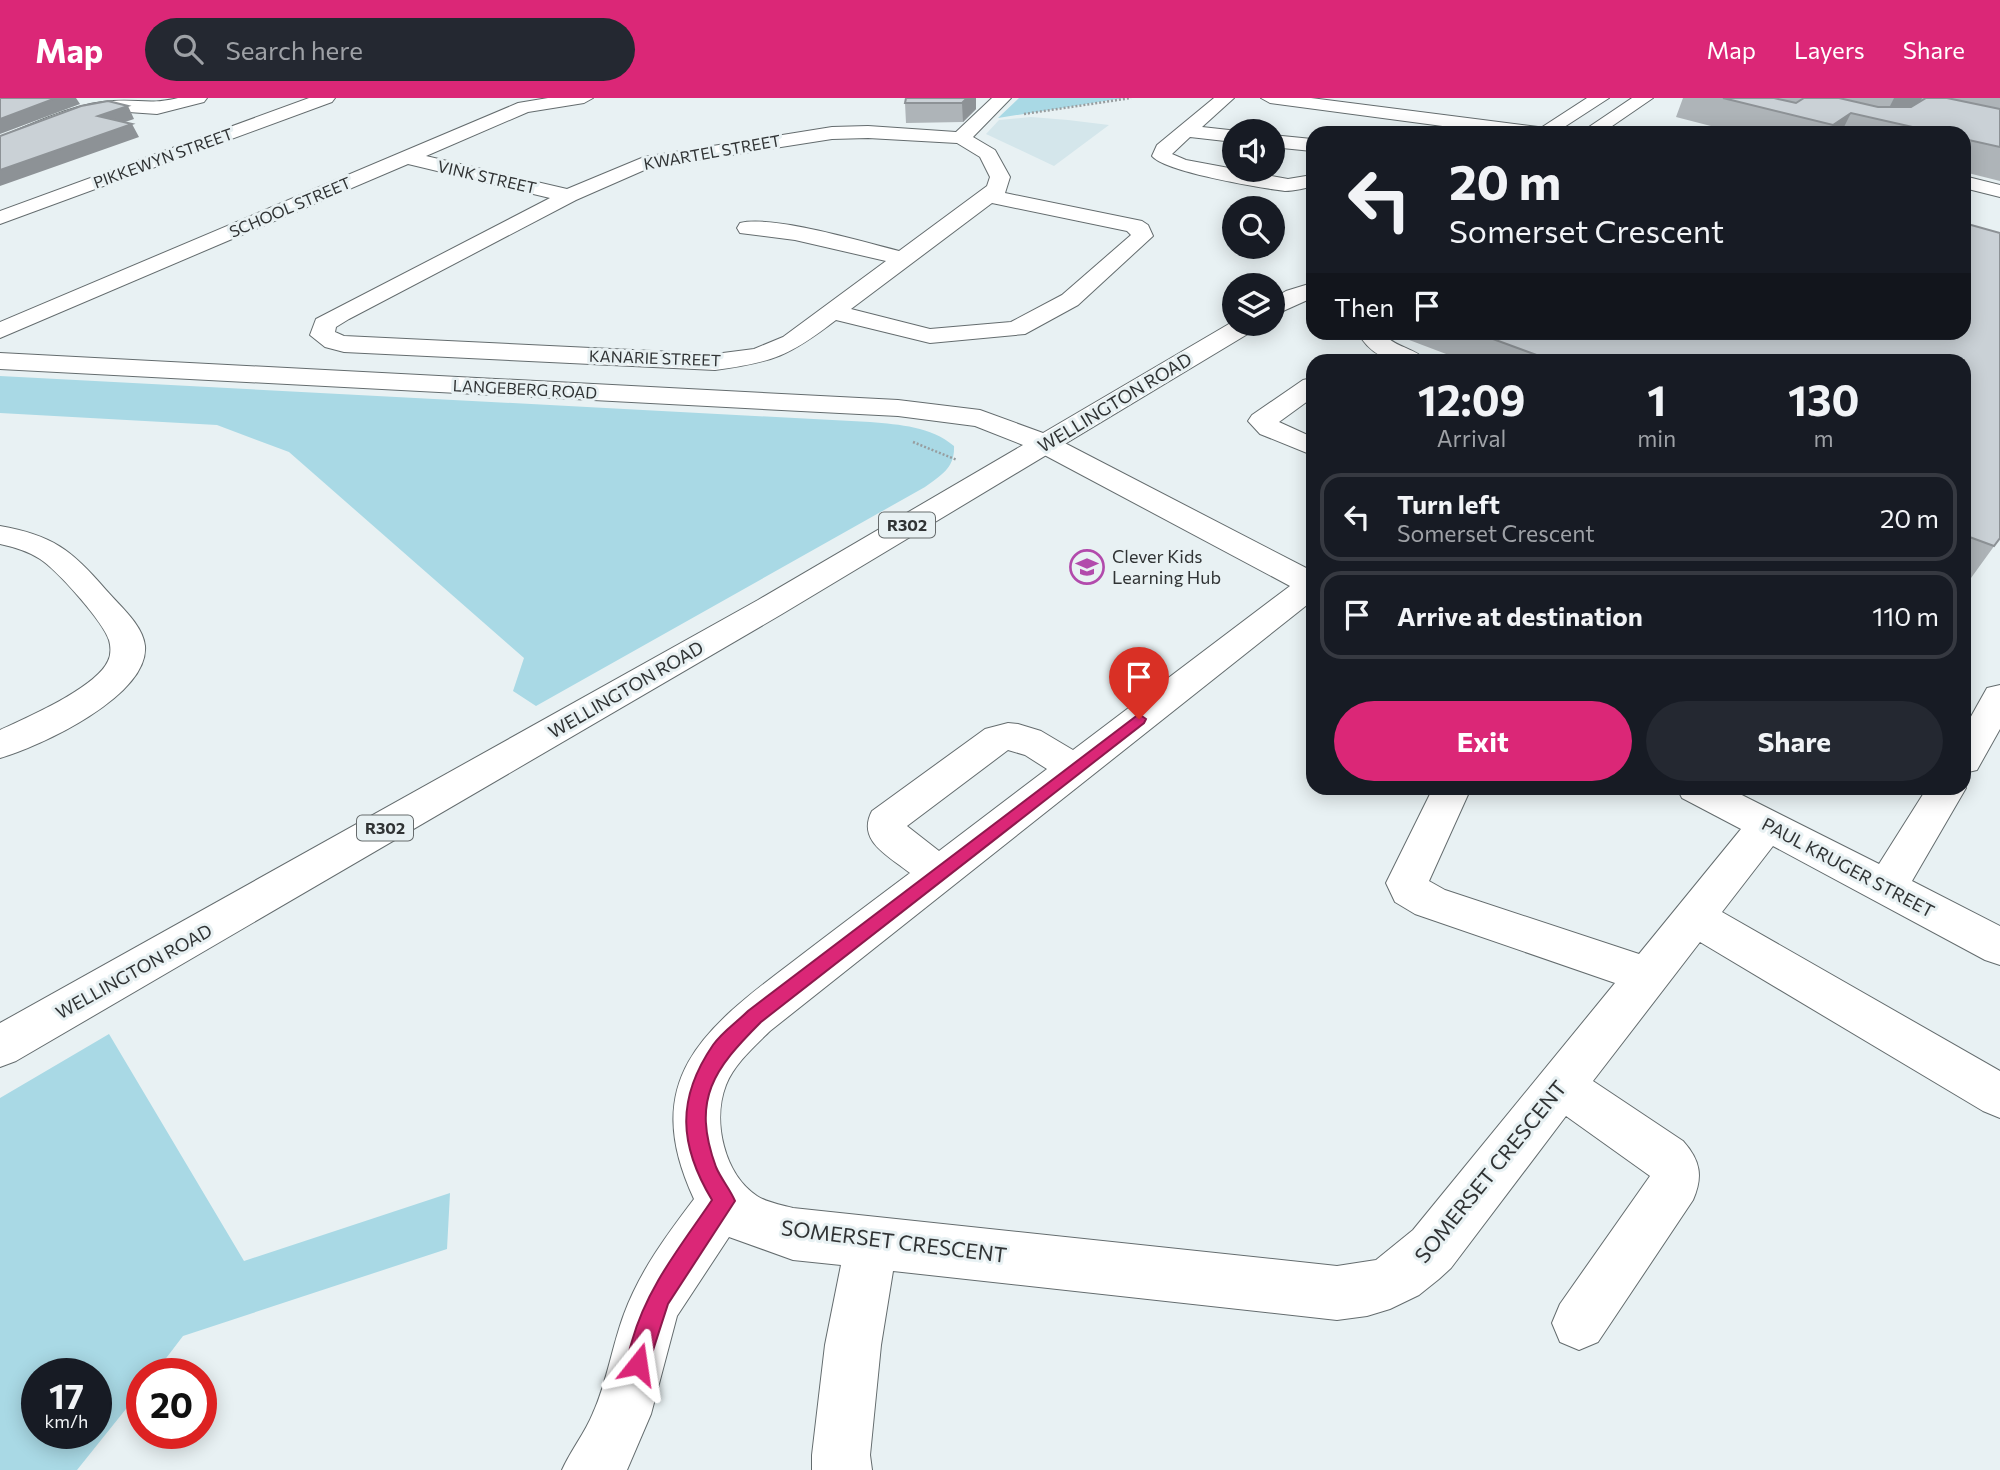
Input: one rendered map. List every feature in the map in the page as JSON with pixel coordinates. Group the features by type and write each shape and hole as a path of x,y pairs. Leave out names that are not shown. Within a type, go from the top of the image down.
{"street":[{"path":"0,144 83,111 114,106 165,108 198,98"},
{"name":"PIKKEWYN STREET","path":"0,218 326,98"},
{"name":"SCHOOL STREET","path":"2,329 524,107 584,98"},
{"path":"989,196 997,189 1000,177 988,154 969,130 1002,98"},
{"path":"1225,98 1164,149 1162,156 1181,165 1288,185 1306,182"},
{"path":"1270,98 1480,126"},
{"path":"1393,114 1406,98"},
{"path":"1544,126 1600,98"},
{"path":"1600,126 1644,98"},
{"path":"497,101 524,107"},
{"name":"KWARTEL STREET","path":"321,329 340,314 569,197 644,163 769,142 856,132 969,130"},
{"path":"1186,131 1222,135"},
{"path":"1285,142 1306,144"},
{"name":"VINK STREET","path":"405,157 569,197"},
{"path":"1971,184 2000,191"},
{"path":"832,312 930,336 1016,329 1070,300 1142,236 1140,230 1134,226 989,196"},
{"name":"KANARIE STREET","path":"321,329 326,339 345,344 723,362 760,356 783,348 989,196"},
{"path":"748,228 795,233 904,259"},
{"path":"1285,302 1303,293 1300,281 1306,278"},
{"name":"WELLINGTON ROAD","path":"0,1048 758,614 1227,336"},
{"path":"1376,340 1387,351 1395,354"},
{"name":"LANGEBERG ROAD","path":"0,361 898,408 980,418 1045,444"},
{"path":"1306,390 1262,421 1269,428 1306,444"},
{"path":"1045,444 1306,581"},
{"path":"0,535 33,543 68,563 124,634 128,649 126,661 117,675 93,696 46,724 0,745"},
{"name":"SOMERSET CRESCENT","path":"1306,589 754,1017 721,1049 705,1078 694,1110 698,1143 708,1175 724,1201 745,1218 793,1234 1337,1293 1371,1290 1404,1276 1432,1249 1767,825"},
{"path":"1971,748 2000,697"},
{"path":"939,874 886,831 886,822 890,818 998,738 1005,736 1023,737 1074,769"},
{"path":"1449,795 1407,883 1410,890 1430,902 1648,976"},
{"name":"PAUL KRUGER STREET","path":"1709,795 2000,947"},
{"path":"1886,888 1943,795"},
{"path":"1694,917 2000,1096"},
{"path":"1561,1086 1658,1150 1671,1161 1676,1172 1675,1183 1579,1323"},
{"path":"592,1470 625,1412 651,1315 660,1296 724,1201"},
{"path":"842,1470 841,1455 853,1345 872,1242"}],"path":[{"path":"969,130 1130,98"}],"shaded area":[{"path":"1019,98 1124,98 998,118"},
{"path":"1031,117 1109,125 1054,166 986,134 999,120"},
{"path":"0,376 870,422 925,430 954,446 954,454 946,470 925,487 536,706 513,691 524,658 289,452 217,425 0,413"},
{"path":"109,1034 244,1261 450,1193 447,1249 183,1336 166,1358 126,1358 126,1409 112,1426 112,1358 21,1358 21,1449 94,1449 77,1470 0,1470 0,1098"}],"building":[{"path":"0,98 56,98 0,119"},
{"path":"906,98 967,98 962,103 905,103"},
{"path":"1723,98 1774,98 1796,103 1804,98 1839,98 1878,107 1911,107 1926,98 1947,98 2000,109 2000,147 1971,141 1971,126 1908,126 1851,113 1833,125"},
{"path":"108,101 128,106 98,116 132,124 0,170 0,136 81,106"},
{"path":"1971,225 2000,233 2000,538 1994,546 1971,538 1971,354 1534,354 1496,340 1971,340"}],"place":[{"name":"Clever Kids Learning Hub","path":"1087,567"}],"route":[{"path":"638,1364 651,1315 660,1296 724,1201 708,1175 698,1143 694,1110 705,1078 721,1049 754,1017 1139,719"}]}
